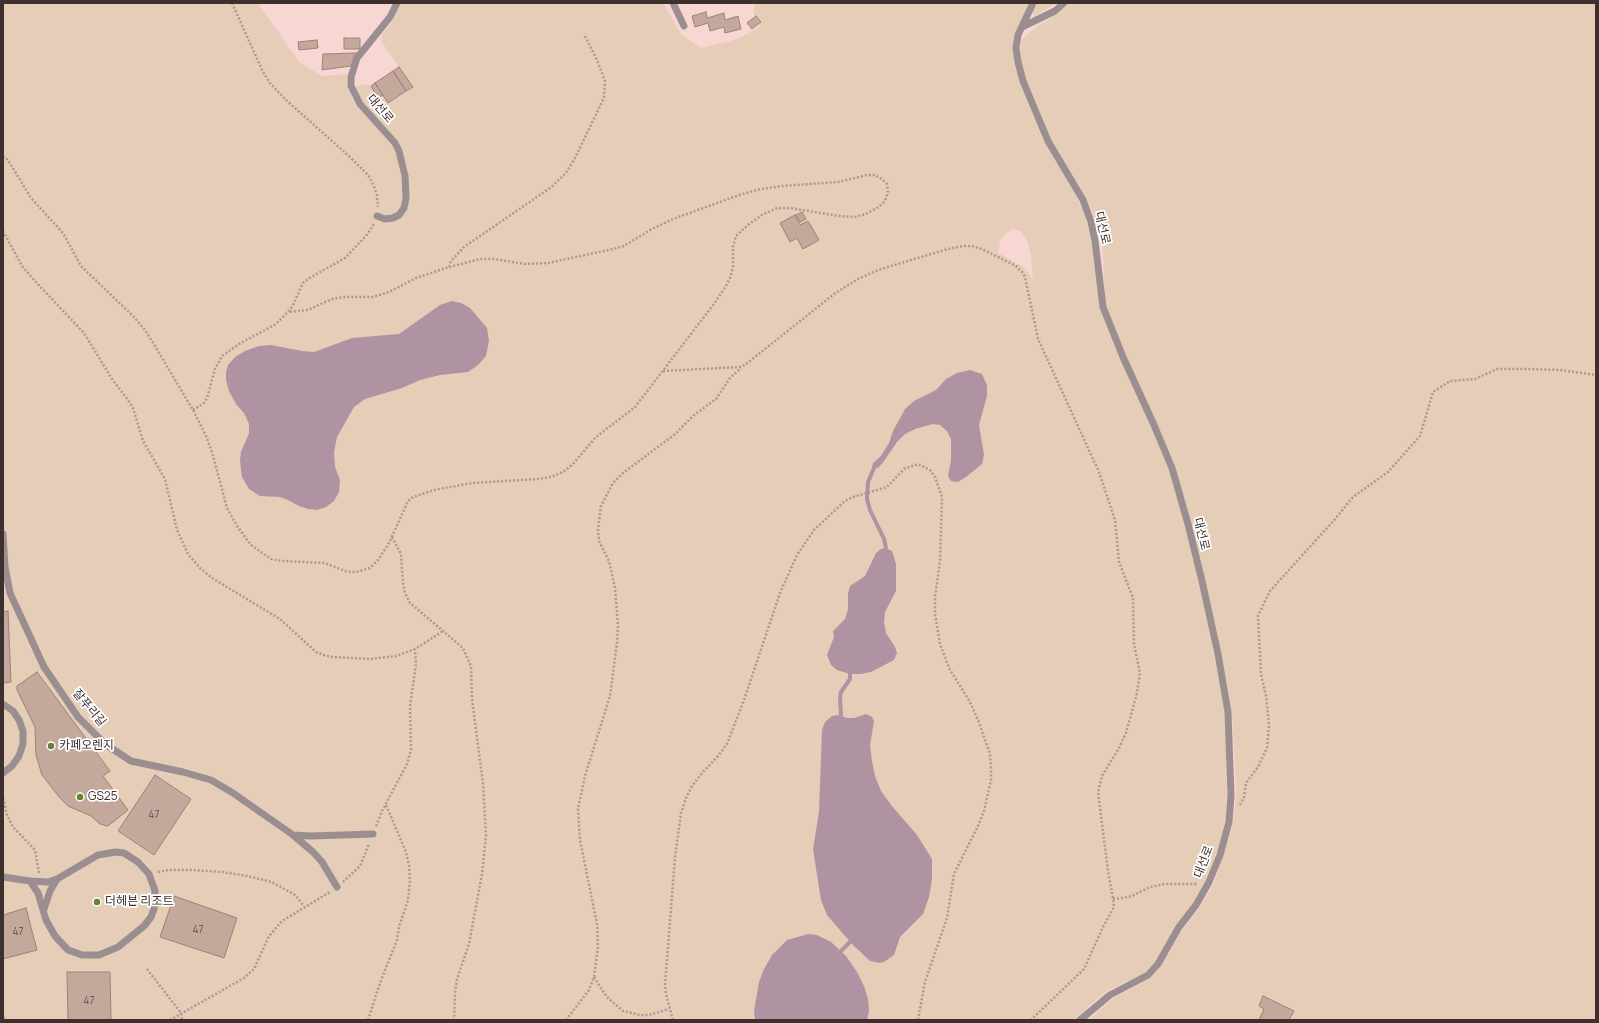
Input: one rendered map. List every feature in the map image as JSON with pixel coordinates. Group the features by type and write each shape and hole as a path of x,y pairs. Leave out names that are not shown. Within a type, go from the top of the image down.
{"lane":[{"name":"대선로","path":"377,216 385,219 393,218 399,215 404,208 406,198 405,176 399,151 395,143 360,104 351,86 351,77 357,58 390,17 397,3"},
{"path":"673,3 684,26"},
{"name":"대선로","path":"1033,3 1018,35 1016,48 1023,81 1048,141 1083,200 1091,222 1095,241 1103,307 1169,461 1188,524 1218,654 1228,712 1231,795 1229,822 1220,855 1207,885 1196,905 1179,927 1158,964 1148,975 1110,995 1080,1020"},
{"path":"1022,27 1055,11 1064,3"},
{"name":"잘푸리길","path":"3,534 5,567 10,592 44,667 78,717 106,744 131,761 183,772 211,780 234,793 293,835 314,852 337,887"},
{"path":"3,704 13,711 19,720 23,732 23,744 19,756 12,766 3,774"},
{"path":"293,835 311,836 373,834"},
{"path":"3,877 48,882 57,879 98,855 116,852 124,853 131,857 150,874 155,890 155,900 151,917 135,934 108,952 90,956 76,954 61,944 53,933 46,920 38,893 30,881"},
{"path":"44,910 50,891 57,879"}],"path":[{"path":"193,410 204,403 207,398 215,369 222,356 239,344 276,324 292,307 303,283 308,278 345,258 366,236 377,216 377,195 368,175 278,92 263,72 232,3"},
{"path":"449,267 451,261 464,247 550,188 566,173 576,156 604,98 605,81 597,60 584,34"},
{"path":"3,156 8,160 31,198 63,233 81,266 145,330 193,410 212,452 227,508 241,533 251,545 271,559 325,563 348,572 356,572 370,568 378,560 392,537 408,501 413,497 420,494 472,483 551,477 563,472 573,464 596,437 635,407 726,286 731,276 733,266 732,246 736,236 762,215 777,208 790,208 854,217 866,214 877,208 885,201 888,192 886,184 882,179 867,174 838,182 761,189 742,194 673,220 652,229 622,247 583,256 525,264 494,259 480,259 416,278 389,292 373,297 344,297 332,299 308,310 288,312"},
{"path":"3,231 22,266 35,282 84,333 112,379 133,408 143,441 165,479 178,530 183,543 188,554 200,568 212,578 280,619 316,652 324,655 332,657 371,658 396,656 415,649 443,631"},
{"path":"566,1020 586,996 594,977 598,947 597,924 580,840 578,809 585,776 610,696 617,643 617,606 612,572 609,561 599,541 598,529 601,506 613,483 623,473 674,435 694,415 716,400 730,378 745,365 834,294 858,279 878,270 964,246 972,246 982,249 1016,266 1025,277 1038,340 1104,486 1117,528 1119,562 1133,598 1134,644 1140,673 1137,694 1123,741 1102,776 1098,792 1113,899 1113,909 1084,969 1031,1020"},
{"path":"662,371 736,368 745,365"},
{"path":"1230,812 1241,804 1246,783 1258,767 1267,748 1269,725 1266,696 1261,674 1258,616 1270,591 1353,497 1388,472 1420,436 1433,392 1450,381 1475,379 1497,369 1560,370 1596,375"},
{"path":"673,1020 669,1009 665,985 671,894 678,832 681,814 686,798 692,786 727,744 744,700 778,600 797,555 814,530 824,519 845,501 887,486 904,470 918,464 930,470 940,486 942,497 943,510 940,561 935,598 937,630 944,657 970,702 978,720 990,754 992,767 991,780 984,811 954,874 948,914 925,982 918,1020"},
{"path":"392,537 402,554 403,583 405,593 410,603 464,648 471,666 472,700 486,814 485,842 482,874 469,944 457,979 454,1020"},
{"path":"3,798 7,815 13,827 35,850 39,873"},
{"path":"368,1020 380,983 397,940 399,927 408,900 410,880 406,852 386,805"},
{"path":"150,874 168,870 191,870 222,872 247,876 272,882 295,895 304,906"},
{"path":"1113,899 1128,897 1150,887 1164,884 1207,885"},
{"path":"146,969 181,1013 182,1020"},
{"path":"594,977 608,998 623,1011 640,1015 649,1015 669,1009"},
{"path":"3,1017 7,1020"}],"shaded area":[{"path":"3,3 258,3 300,63 322,76 347,74 347,87 354,102 392,145 397,155 401,177 401,205 396,213 389,216 382,214 380,220 403,215 402,151 362,100 357,93 356,87 364,84 371,86 378,98 383,95 388,103 413,87 381,41 383,33 392,22 400,3 663,3 681,34 701,48 738,39 759,27 761,22 753,13 756,3 1029,3 1015,37 1013,48 1014,61 1020,81 1045,143 1075,193 1084,213 1090,233 1100,305 1171,473 1185,521 1202,593 1225,712 1227,785 1226,815 1222,837 1207,879 1157,961 1143,974 1111,989 1100,996 1074,1020 3,1020","holes":["1012,229 1021,231 1028,243 1031,256 1033,283 1030,275 1022,266 998,253 1000,241 1005,234"]},
{"path":"1036,3 1058,3 1034,16 1033,8"},
{"path":"1070,3 1596,3 1596,1020 1088,1020 1115,997 1138,985 1158,970 1181,931 1198,910 1214,883 1233,825 1236,793 1233,726 1229,693 1186,505 1162,437 1107,311 1103,251 1099,231 1091,208 1049,136 1023,71 1020,52 1022,39"},
{"path":"452,301 461,303 470,308 487,328 489,341 486,356 478,365 468,372 440,375 420,380 402,388 365,399 354,407 337,437 334,452 335,467 340,480 339,492 334,501 326,507 317,510 308,509 280,497 260,496 249,489 242,477 240,461 241,452 249,433 249,424 244,413 236,404 229,391 226,380 228,365 235,357 245,351 259,346 271,345 314,352 352,338 399,334 440,305"},
{"path":"970,370 982,374 987,385 987,396 979,425 984,455 982,464 958,482 951,481 948,476 951,460 951,439 947,431 940,425 933,424 915,429 905,434 897,442 878,468 872,467 873,463 881,456 889,443 893,431 905,409 914,401 936,390 946,379 957,373"},
{"path":"886,548 892,551 896,564 896,591 885,612 884,622 886,633 897,653 894,660 871,672 850,674 837,670 831,665 827,655 834,637 833,631 845,619 848,609 848,594 850,586 865,576 876,553 881,549"},
{"path":"866,714 872,717 874,721 870,745 875,776 881,791 917,835 932,859 932,879 929,897 923,914 900,937 894,955 880,963 870,961 852,944 827,915 821,900 813,849 819,812 822,730 825,722 832,716 838,715 847,718 854,718"},
{"path":"808,934 817,935 831,942 846,956 857,972 864,986 868,999 869,1011 867,1020 755,1020 754,1011 759,982 772,955 787,940"}],"building":[{"path":"706,12 707,18 724,13 725,20 738,16 741,29 725,33 724,27 710,31 708,23 695,27 692,16"},
{"path":"756,16 761,22 752,29 747,23"},
{"path":"344,38 360,38 360,49 344,49"},
{"path":"317,40 318,48 299,50 298,42"},
{"path":"356,53 351,66 322,70 323,54"},
{"path":"399,67 413,87 406,91 393,71"},
{"path":"393,71 406,91 388,103 375,83"},
{"path":"375,83 383,95 378,98 371,86"},
{"path":"802,212 806,219 800,222 796,215"},
{"path":"795,215 800,225 808,221 819,240 803,249 797,238 790,242 780,223"},
{"path":"8,611 11,682 3,683 3,612"},
{"path":"37,672 110,771 103,776 128,810 108,826 100,824 91,816 68,806 42,775 36,755 35,727 17,690 17,686"},
{"path":"155,775 191,799 154,855 118,831"},
{"path":"174,896 237,918 224,958 160,937"},
{"path":"26,908 37,950 3,959 3,915"},
{"path":"67,972 110,972 111,1020 68,1020"},
{"path":"1263,996 1294,1011 1289,1020 1259,1020 1264,1009 1259,1006"}],"waterway":[{"path":"874,468 868,482 867,499 870,510 884,539 886,548"},
{"path":"841,715 841,692 850,679 850,674"},
{"path":"841,951 850,942"}],"place":[{"name":"카페오렌지","path":"51,746"},
{"name":"GS25","path":"80,797"},
{"name":"더헤븐 리조트","path":"97,902"}]}
